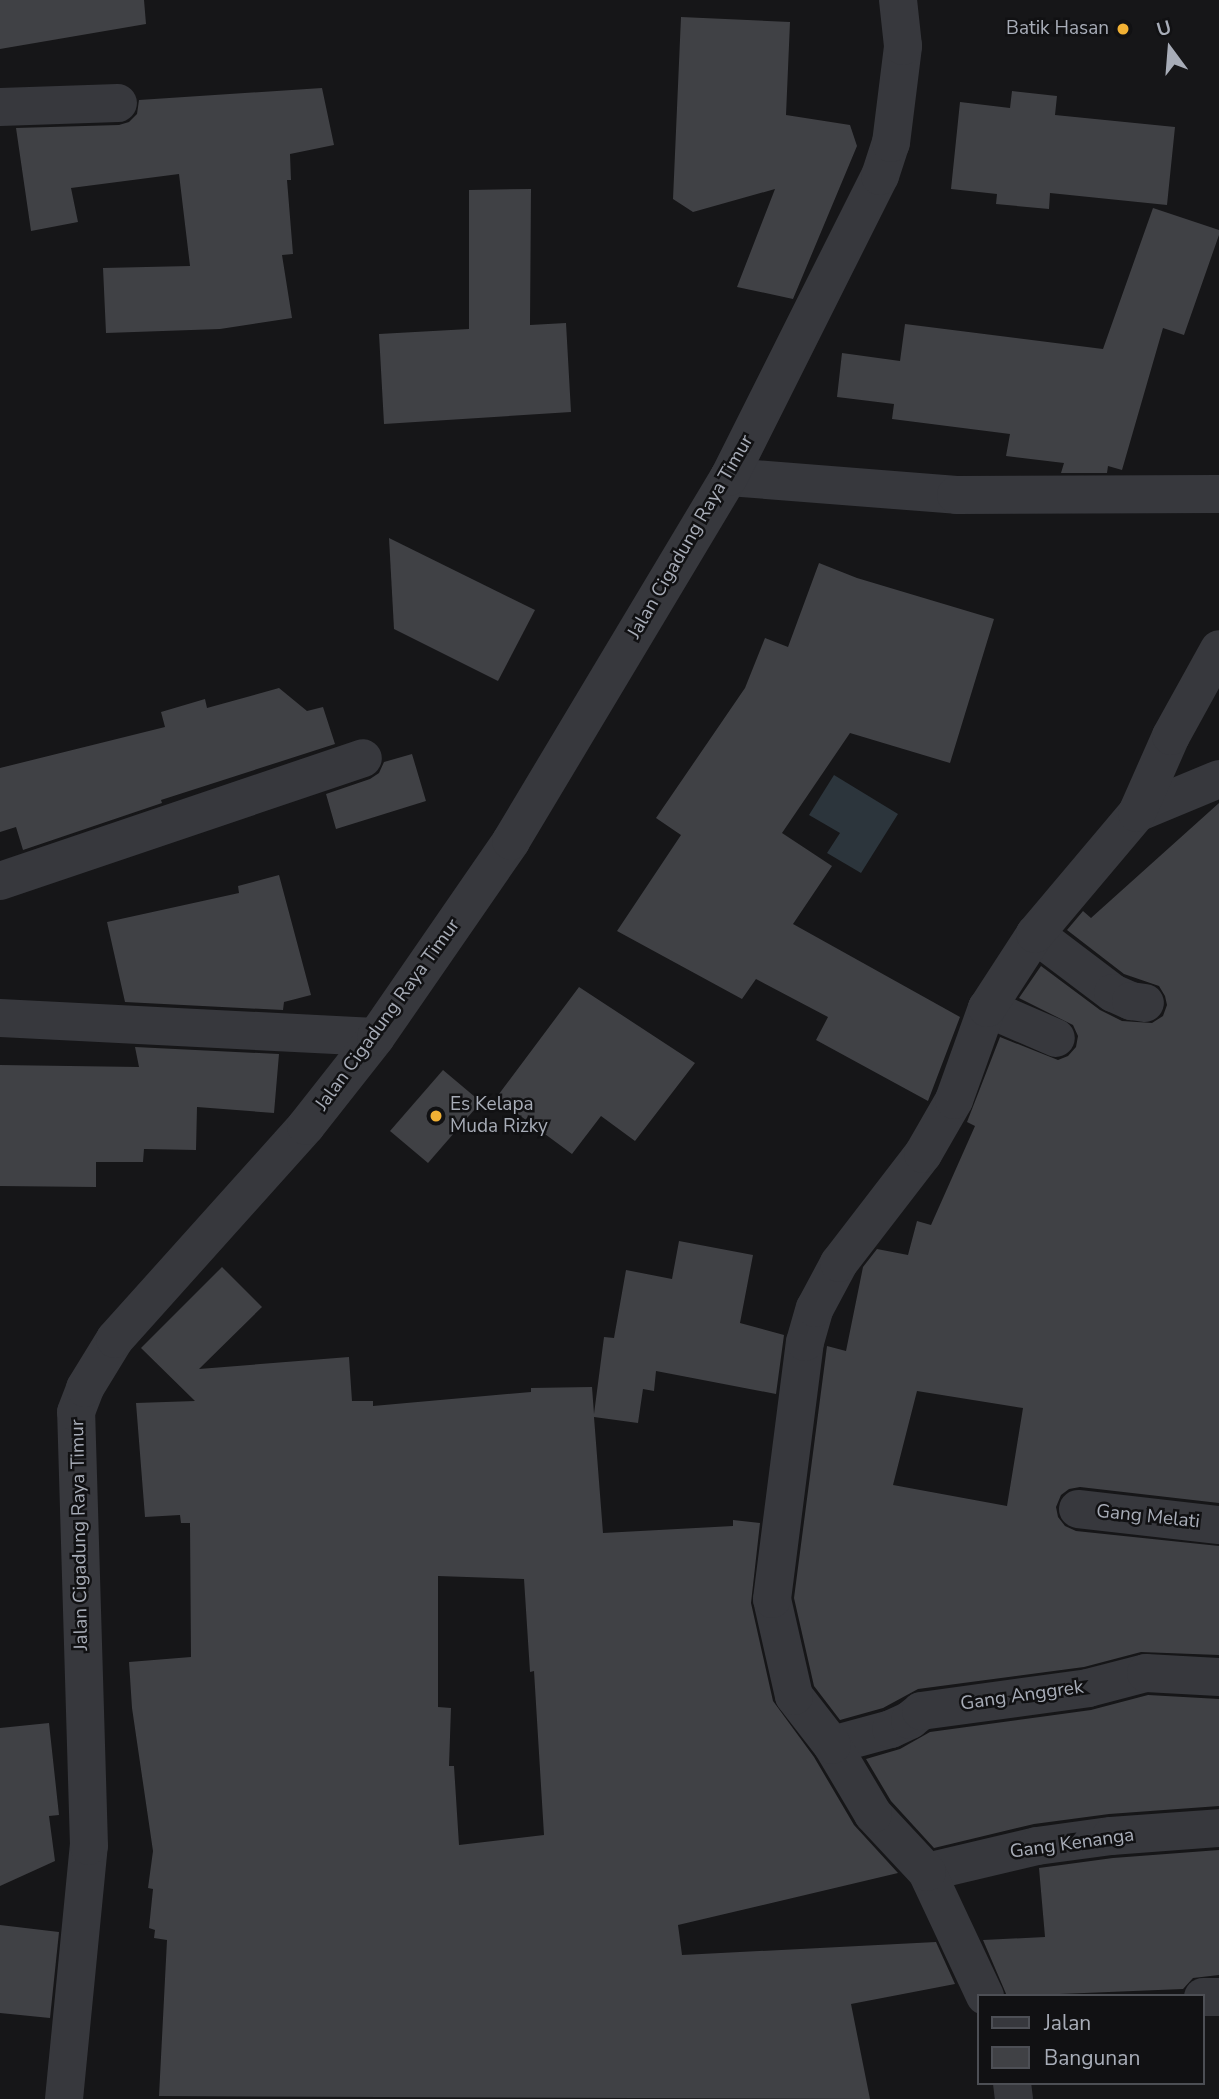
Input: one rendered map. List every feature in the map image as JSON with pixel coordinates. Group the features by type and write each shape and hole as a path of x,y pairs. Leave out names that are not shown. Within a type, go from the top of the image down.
{"street":[{"name":"Jalan Cigadung Raya Timur","path":"64,2099 89,1846 76,1412 85,1388 116,1339 306,1126 376,1037 511,841 729,477 880,176 891,143 903,46 898,0"},
{"path":"0,107 118,103"},
{"path":"729,477 957,495 1219,494"},
{"path":"984,1994 927,1872 873,1814 832,1745 794,1696 772,1599 805,1342 815,1308 839,1263 923,1154 954,1100 987,1008 1035,934 1137,813 1171,736 1219,649"},
{"path":"0,881 363,758"},
{"path":"1137,813 1219,779"},
{"path":"1035,934 1113,993 1131,1001 1145,1003"},
{"path":"987,1008 1056,1038"},
{"path":"0,1018 376,1037"},
{"name":"Gang Melati","path":"1078,1509 1219,1525"},
{"name":"Gang Anggrek","path":"832,1745 891,1729 921,1711 1088,1688 1146,1673 1219,1677"},
{"name":"Gang Kenanga","path":"927,1872 1037,1846 1111,1836 1219,1828"}],"shaded area":[{"path":"834,775 898,814 861,873 827,853 840,833 809,815"}],"building":[{"path":"0,0 144,0 146,24 0,49"},
{"path":"681,17 790,22 786,115 850,125 857,146 793,299 737,287 775,189 693,212 673,199"},
{"path":"322,88 334,145 290,154 291,180 287,180 293,254 282,255 292,318 220,329 106,333 103,268 190,266 179,174 71,188 78,222 31,231 16,128 119,125 129,122 137,114 139,100"},
{"path":"1012,91 1057,96 1055,115 1175,127 1167,205 1050,193 1049,209 996,204 997,194 951,189 960,102 1010,108"},
{"path":"531,189 530,325 566,323 571,412 384,424 379,334 469,329 469,190"},
{"path":"1153,208 1219,230 1219,235 1184,335 1163,328 1122,470 1108,466 1107,473 1061,473 1064,463 1006,456 1010,434 892,419 894,404 837,397 842,353 900,361 905,324 1103,349"},
{"path":"389,538 535,610 498,681 394,629"},
{"path":"819,563 857,578 994,619 950,763 850,733 782,833 832,866 793,924 960,1017 928,1101 816,1040 828,1017 756,979 742,999 617,931 681,835 656,818 745,688 765,638 788,647"},
{"path":"279,688 307,711 323,707 335,744 161,800 162,803 23,850 16,827 0,832 0,768 165,727 161,712 205,699 207,708"},
{"path":"412,754 426,801 336,829 326,794 370,779 379,773 384,762"},
{"path":"1219,803 1219,1503 1080,1487 1069,1489 1061,1495 1056,1507 1058,1517 1065,1526 1076,1531 1219,1546 1219,1655 1141,1652 1084,1667 918,1689 883,1708 840,1720 814,1686 794,1598 827,1346 846,1351 863,1267 877,1249 908,1255 917,1221 931,1225 975,1126 967,1122 1000,1037 1058,1060 1068,1056 1076,1047 1078,1036 1073,1025 1019,998 1041,966 1100,1010 1122,1021 1152,1023 1163,1016 1167,1005 1159,986 1124,974 1067,930 1083,911 1091,918","holes":["917,1391 1023,1408 1007,1506 893,1485"]},
{"path":"279,875 311,995 284,1002 283,1010 125,1002 107,922 239,893 238,886"},
{"path":"579,987 695,1063 635,1141 601,1116 572,1154 496,1098"},
{"path":"135,1047 279,1054 274,1113 197,1107 196,1150 144,1149 143,1162 96,1162 96,1187 0,1186 0,1065 139,1067"},
{"name":"Es Kelapa Muda Rizky","path":"443,1070 481,1102 428,1163 390,1131"},
{"path":"679,1241 753,1255 740,1323 784,1335 776,1394 656,1371 654,1391 643,1389 638,1423 594,1417 603,1533 733,1526 733,1520 760,1523 751,1603 773,1701 814,1757 854,1825 898,1873 678,1925 682,1955 936,1942 955,1984 851,2004 870,2099 159,2096 167,1940 154,1938 155,1930 149,1928 153,1889 148,1888 153,1851 132,1708 129,1662 191,1657 190,1523 181,1523 180,1515 145,1517 136,1403 195,1401 141,1348 222,1267 262,1307 199,1369 349,1357 352,1401 373,1401 373,1406 531,1392 531,1388 592,1387 594,1414 604,1337 614,1338 626,1270 672,1279","holes":["438,1576 524,1579 530,1672 534,1671 544,1835 459,1845 454,1766 449,1766 451,1708 438,1707"]},
{"path":"1148,1695 1219,1699 1219,1806 1109,1814 1034,1824 934,1848 891,1801 866,1759 900,1749 930,1732 1091,1710"},
{"path":"49,1723 59,1815 49,1816 55,1861 0,1886 0,1728"},
{"path":"1219,1850 1219,1975 1193,1978 1183,1989 1006,1994 983,1940 1045,1937 1039,1868 1113,1858"},
{"path":"0,1925 59,1932 50,2018 0,2013"}],"place":[{"name":"Batik Hasan","path":"1123,29"},
{"name":"Es Kelapa Muda Rizky","path":"436,1116"}]}
